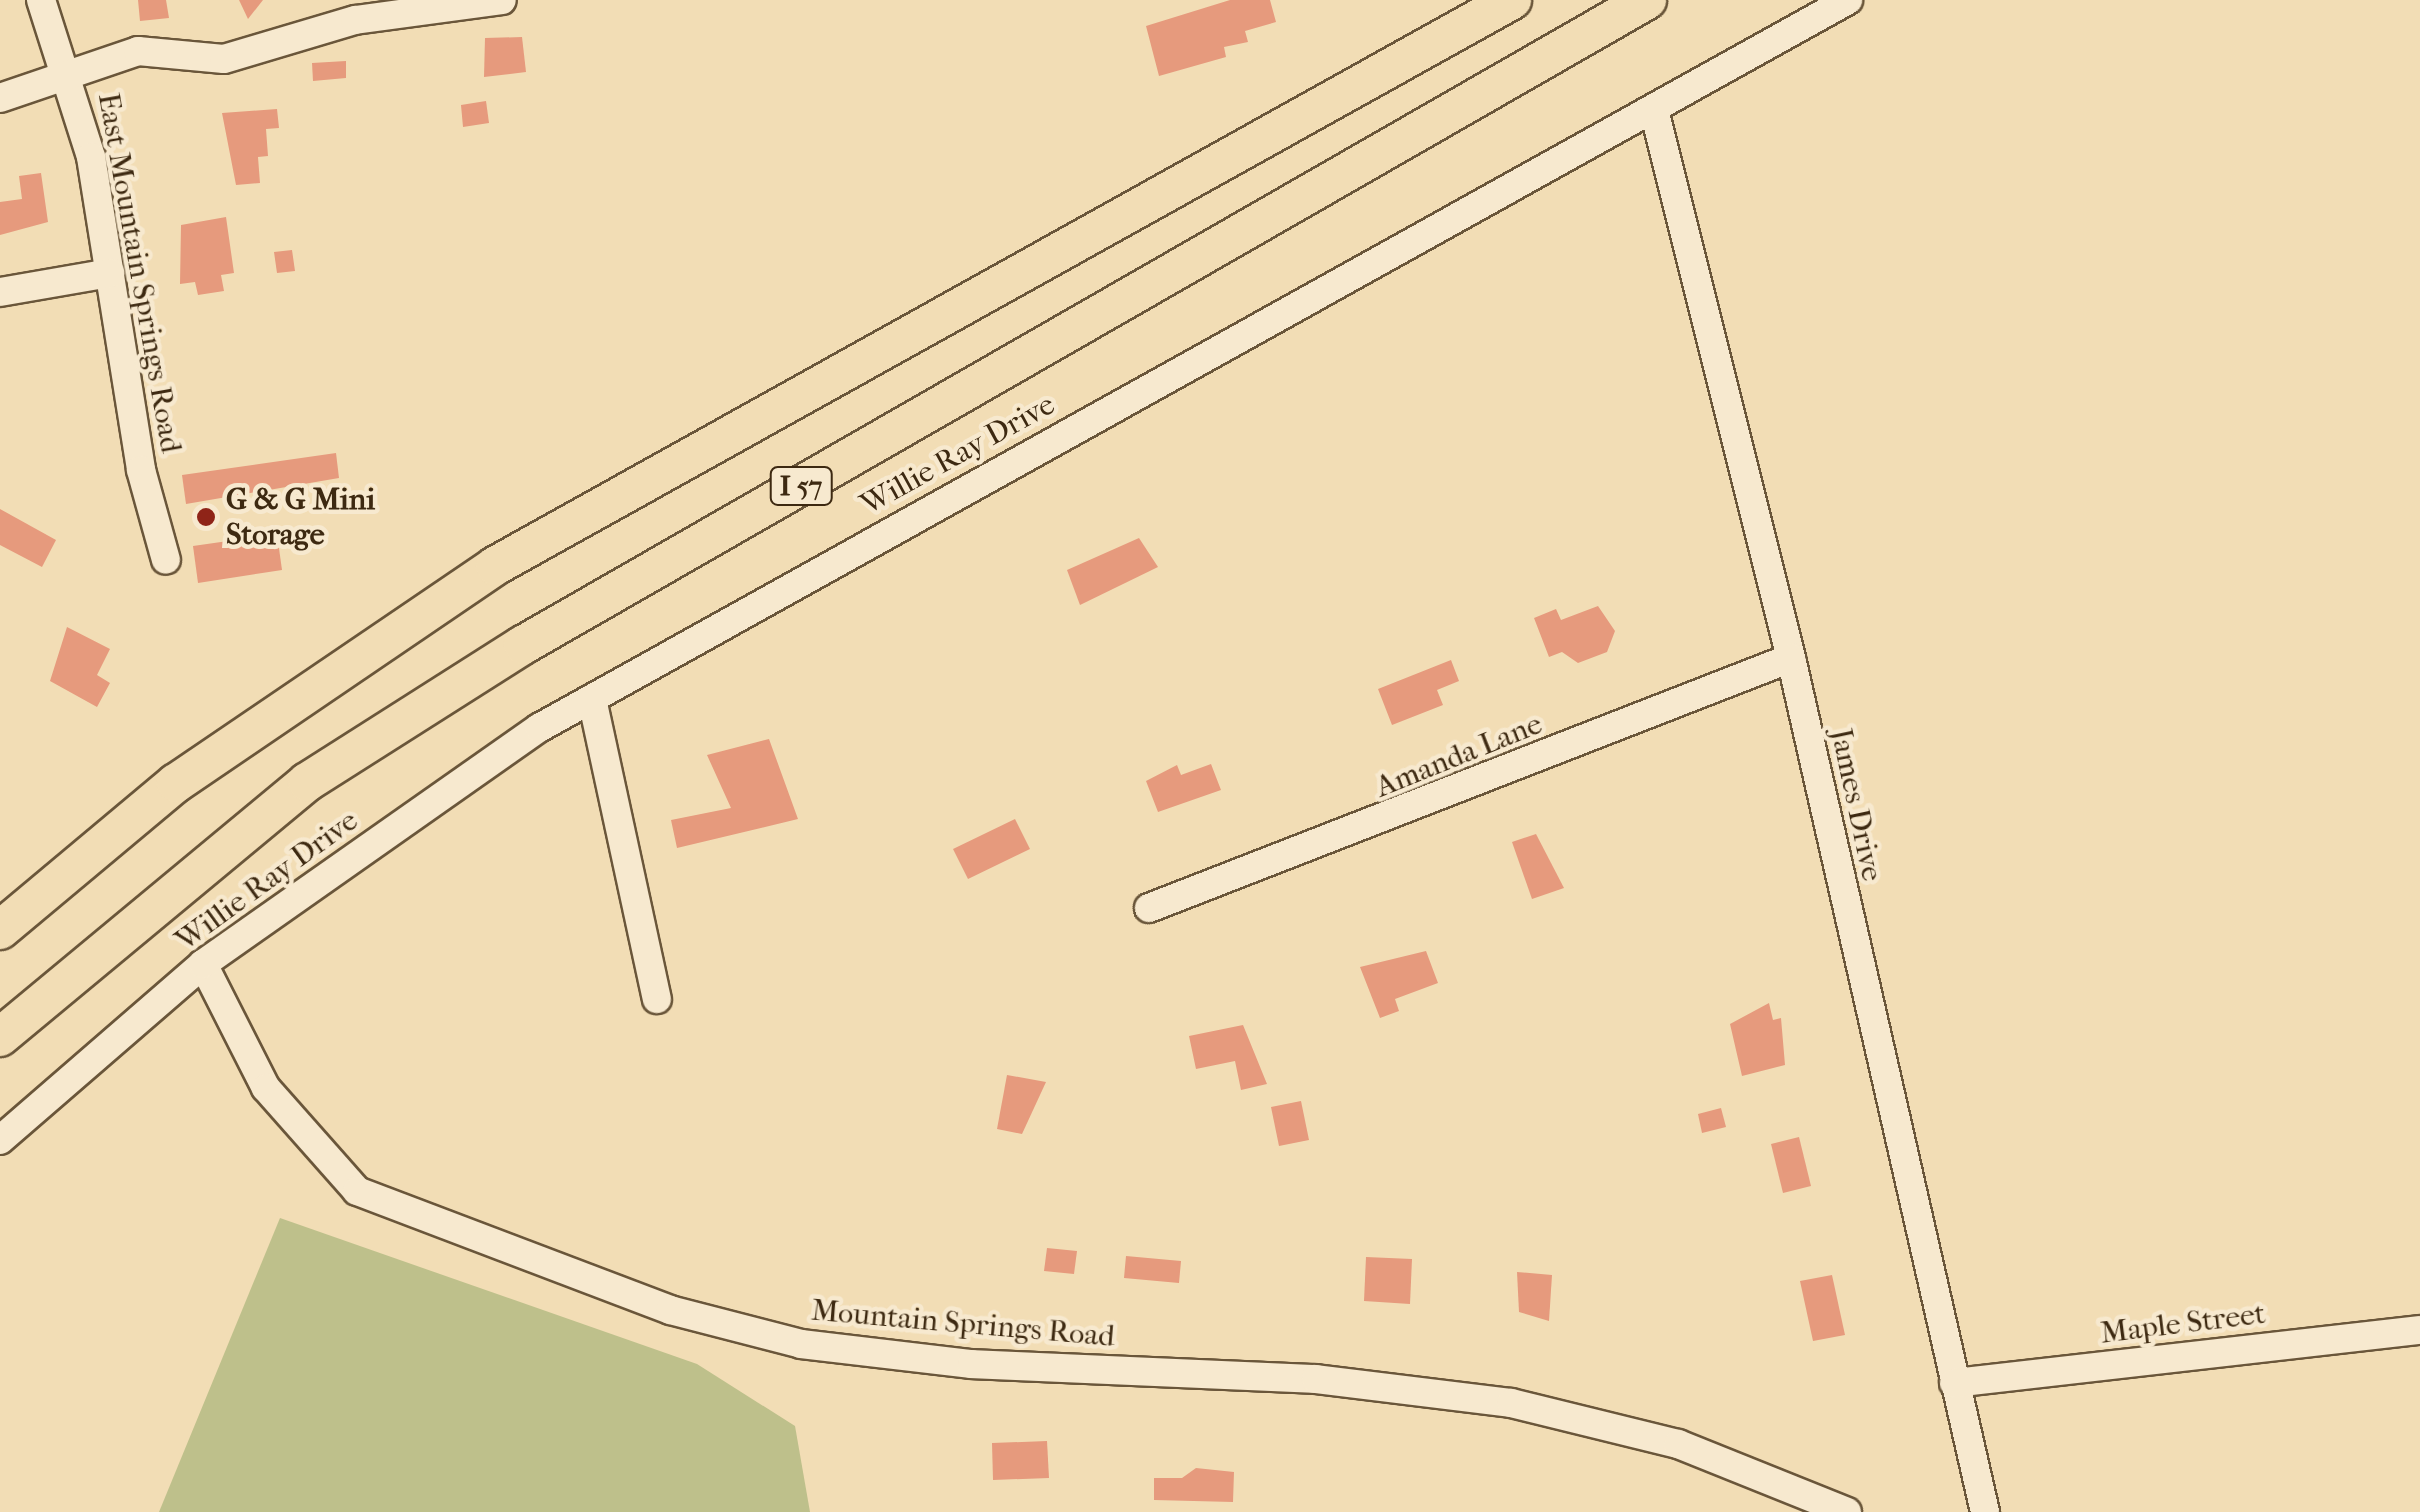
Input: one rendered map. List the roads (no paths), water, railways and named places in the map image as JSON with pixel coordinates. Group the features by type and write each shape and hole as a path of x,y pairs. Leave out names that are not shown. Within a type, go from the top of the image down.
{"highway":[{"name":"I 57","path":"0,930 176,783 496,566 1512,0"},
{"name":"I 57","path":"0,1037 307,782 523,645 1647,0"}],"street":[{"name":"East Mountain Springs Road","path":"41,0 70,80 166,560"},
{"path":"0,98 70,80 126,54 224,60 356,20 502,0"},
{"name":"Willie Ray Drive","path":"0,1140 204,964 592,699 1654,114 1848,0"},
{"name":"James Drive","path":"1654,114 1791,658 1985,1512"},
{"path":"0,292 110,273"},
{"name":"Amanda Lane","path":"1148,908 1791,658"},
{"path":"592,699 657,999"},
{"name":"Mountain Springs Road","path":"204,964 266,1088 357,1191 670,1310 801,1344 972,1364 1316,1379 1512,1404 1678,1444 1847,1512"},
{"name":"Maple Street","path":"1954,1383 2420,1330"}],"place":[{"name":"G & G Mini Storage","path":"206,517"}]}
